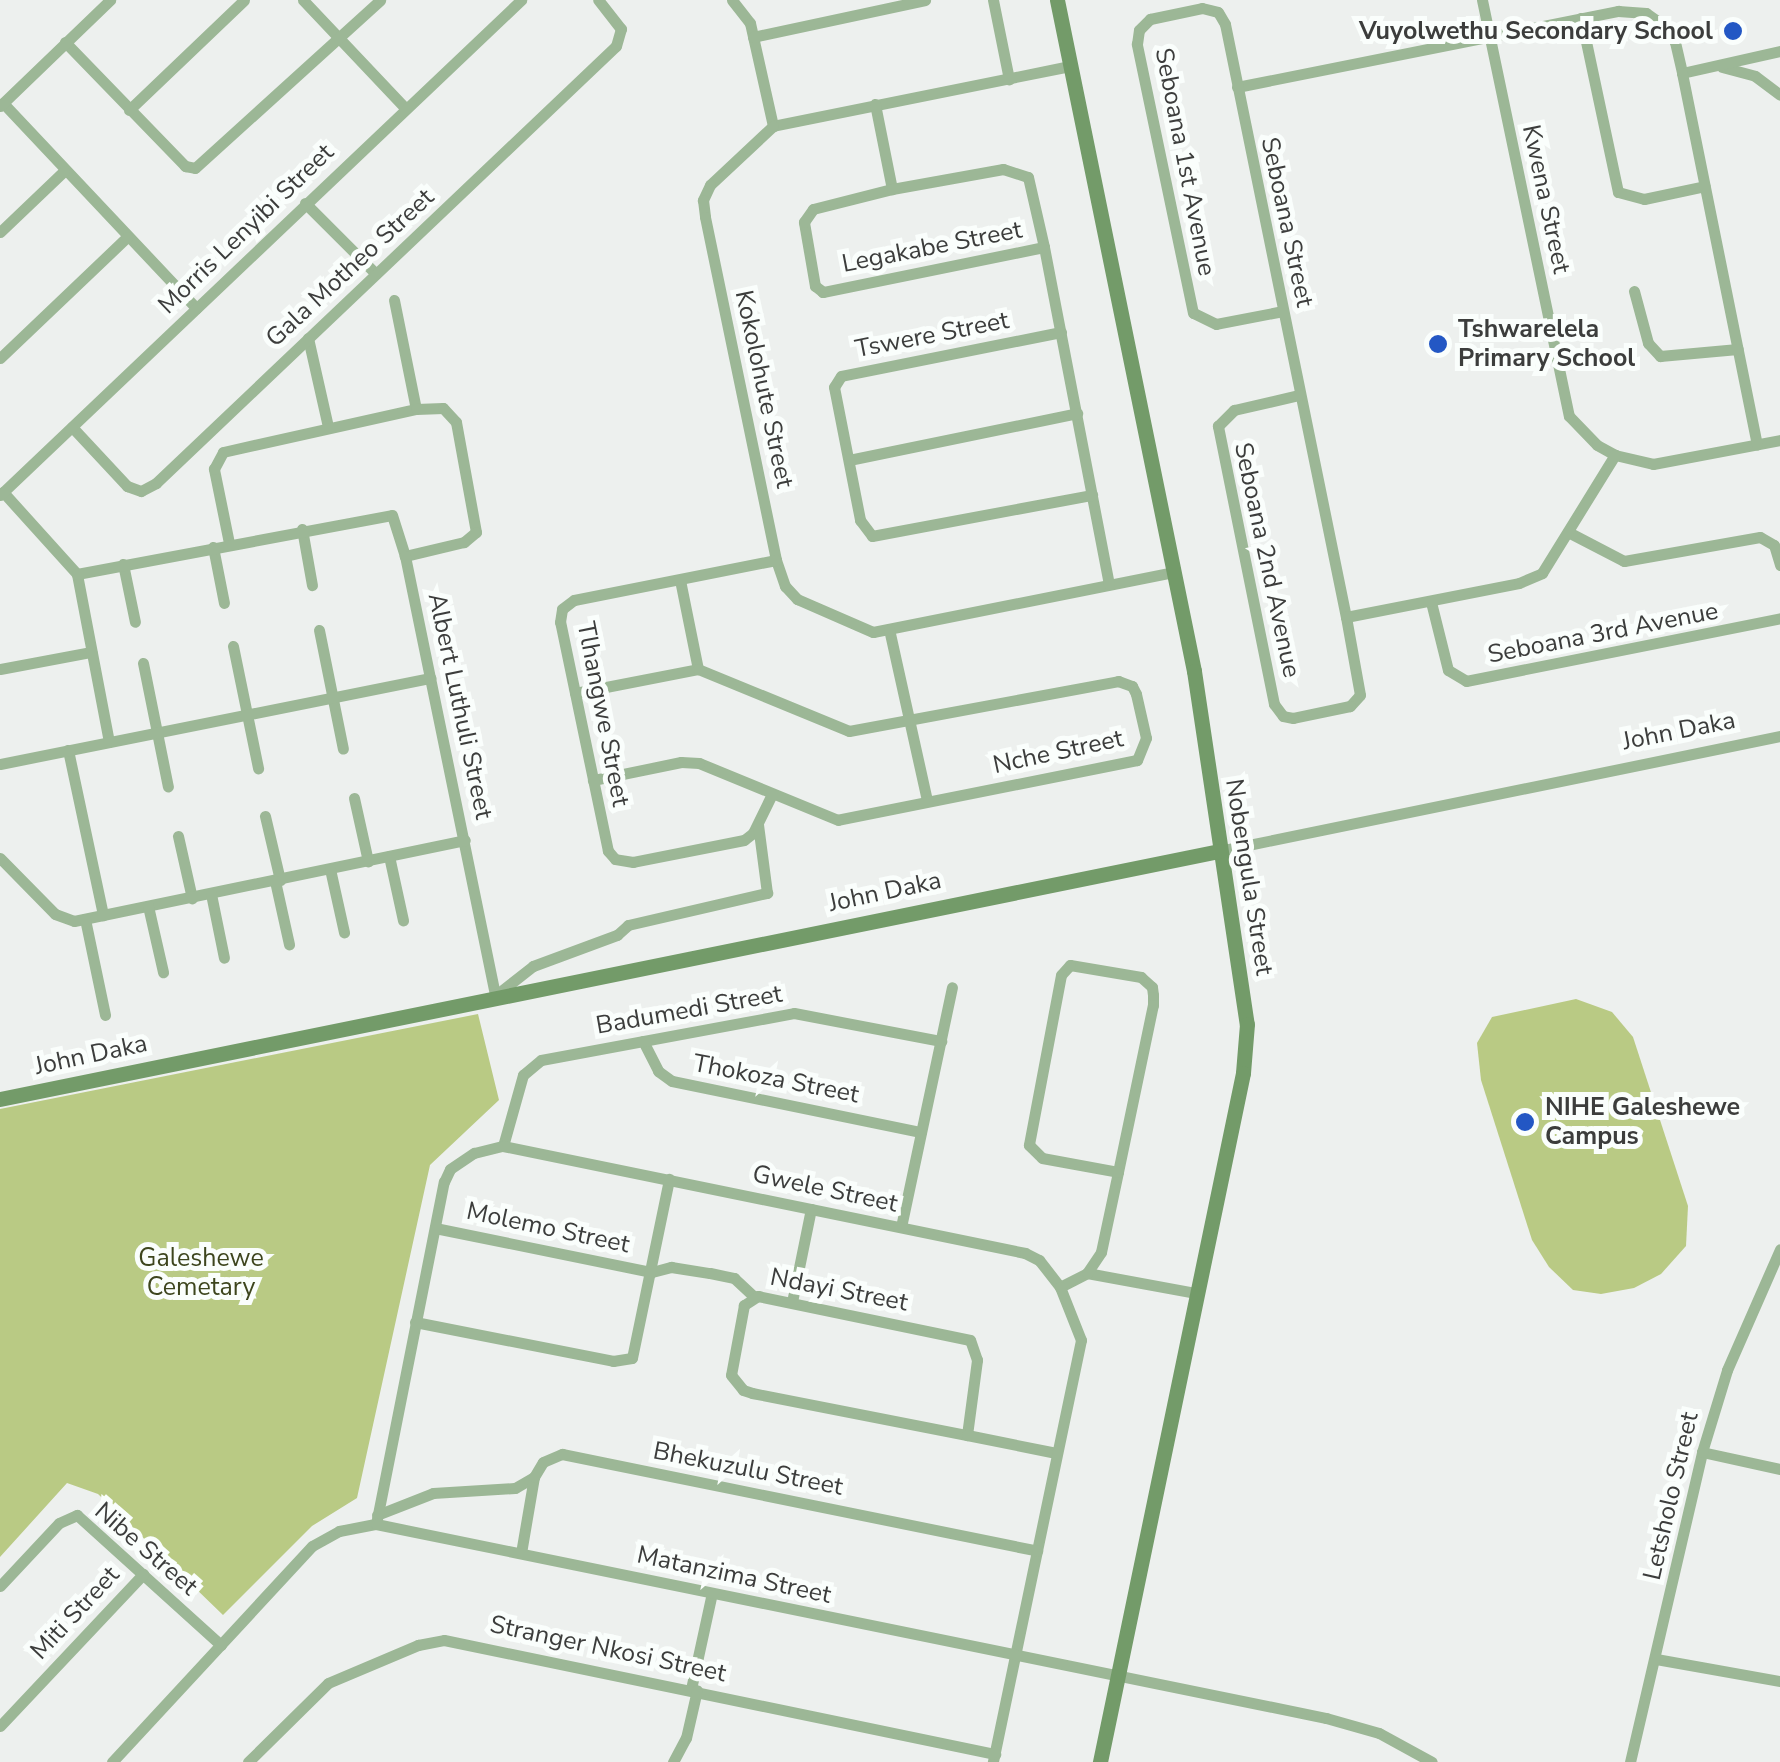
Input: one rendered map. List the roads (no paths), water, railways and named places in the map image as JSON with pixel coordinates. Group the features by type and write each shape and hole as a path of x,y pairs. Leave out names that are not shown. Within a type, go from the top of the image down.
{"street":[{"path":"110,0 1,105 196,308"},
{"path":"130,110 244,0"},
{"path":"302,0 405,108"},
{"path":"65,42 186,166 200,166 380,0"},
{"name":"Morris Lenyibi Street","path":"77,574 2,493 521,0"},
{"name":"Gala Motheo Street","path":"72,427 127,486 148,489 616,46 621,29 598,0"},
{"path":"732,0 744,14 753,36 773,126 1070,66"},
{"path":"753,36 926,0"},
{"path":"993,0 1008,79"},
{"name":"Nobengula Street","path":"1056,0 1194,672 1218,851 1238,963 1247,1050 1100,1762"},
{"name":"Kwena Street","path":"1482,0 1564,400 1581,434 1614,455"},
{"name":"Seboana 1st Avenue","path":"1237,87 1225,24 1218,12 1202,8 1150,18 1139,30 1138,44 1194,313 1206,323 1216,324 1282,311"},
{"path":"1237,87 1582,18 1628,10 1646,13 1672,36 1682,72 1758,444"},
{"path":"1582,18 1618,192 1644,198 1705,186"},
{"path":"1682,72 1780,52"},
{"path":"1716,65 1754,76 1780,95"},
{"name":"Seboana Street","path":"1237,87 1360,687 1356,702"},
{"path":"876,104 892,189"},
{"name":"Kokolohute Street","path":"773,126 710,184 703,200 776,560 785,586 797,599 856,628 889,629 1173,572"},
{"path":"0,232 64,170"},
{"name":"Legakabe Street","path":"1044,247 818,291 804,232 809,213 825,204 892,189 1017,170 1030,182 1044,247 1061,332 1110,584"},
{"path":"305,203 376,274"},
{"path":"0,358 127,236"},
{"path":"1634,291 1648,343 1660,356 1738,349"},
{"path":"394,300 416,409"},
{"name":"Tswere Street","path":"1061,332 836,378 849,460 862,526 880,538 1092,495"},
{"path":"308,338 328,427"},
{"name":"Seboana 2nd Avenue","path":"1299,395 1228,412 1218,426 1219,443 1274,704 1284,716 1293,718 1356,702"},
{"path":"230,543 214,469 218,456 230,449 328,427 416,409 443,408 454,417 476,528 464,542 405,556"},
{"path":"849,460 1077,413"},
{"path":"1346,617 1533,578 1552,562 1614,455 1653,464 1780,440"},
{"name":"Albert Luthuli Street","path":"77,574 386,513 395,519 496,996"},
{"path":"302,529 312,586"},
{"path":"1570,533 1624,562 1760,537 1774,545 1780,565"},
{"path":"212,547 224,603"},
{"name":"Tlhangwe Street","path":"758,826 738,842 622,862 608,851 560,622 562,609 574,600 776,560"},
{"path":"123,564 135,622"},
{"path":"77,574 109,742"},
{"path":"575,694 698,670 680,580"},
{"name":"Seboana 3rd Avenue","path":"1431,602 1448,670 1466,682 1780,618"},
{"path":"889,629 927,801"},
{"path":"319,630 343,749"},
{"path":"232,646 258,768"},
{"path":"0,670 91,652"},
{"path":"143,664 168,787"},
{"name":"Nche Street","path":"593,780 690,762 838,820 1143,756 1146,738 1136,694 1132,686 1118,681 909,721 840,730 698,670"},
{"path":"0,764 431,678"},
{"name":"John Daka","path":"0,1098 1780,736"},
{"path":"68,750 103,915"},
{"path":"496,996 533,966 617,935 628,924 767,892 758,826 772,794"},
{"path":"354,798 368,861"},
{"path":"265,816 288,944"},
{"path":"178,836 192,898"},
{"path":"0,858 65,920 192,898 465,840"},
{"path":"389,856 403,920"},
{"path":"330,870 344,932"},
{"path":"211,894 224,958"},
{"path":"148,906 163,972"},
{"path":"85,919 104,1015"},
{"path":"1060,1287 1087,1273 1100,1252 1118,1172 1152,1005 1152,987 1142,978 1070,965 1061,975 1028,1145 1042,1158 1118,1172"},
{"path":"901,1228 952,987"},
{"name":"Badumedi Street","path":"504,1146 523,1075 532,1063 794,1013 940,1041"},
{"name":"Thokoza Street","path":"643,1041 658,1071 672,1081 921,1132"},
{"path":"377,1520 415,1322 450,1169 474,1153 504,1146"},
{"name":"Gwele Street","path":"504,1146 1025,1253 1039,1260 1060,1287 1080,1340 994,1758"},
{"name":"Molemo Street","path":"415,1322 622,1362 635,1352 669,1179"},
{"path":"792,1302 812,1209"},
{"name":"Molemo Street","path":"435,1228 652,1272"},
{"name":"Letsholo Street","path":"1630,1762 1702,1452 1727,1370 1778,1256"},
{"path":"652,1272 671,1267 734,1278 753,1296"},
{"path":"1087,1273 1196,1293"},
{"name":"Ndayi Street","path":"967,1436 977,1360 970,1340 753,1296 742,1310 730,1375 736,1387 967,1436 1056,1453"},
{"path":"1702,1452 1780,1468"},
{"name":"Bhekuzulu Street","path":"534,1477 544,1462 562,1454 1038,1551"},
{"path":"377,1520 433,1493 514,1488 534,1477"},
{"path":"522,1553 534,1477"},
{"name":"Nibe Street","path":"0,1586 71,1516 82,1518 220,1645"},
{"name":"Matanzima Street","path":"112,1762 312,1546 338,1531 377,1520 1016,1657 1356,1725 1432,1762"},
{"name":"Miti Street","path":"0,1726 142,1574"},
{"path":"672,1762 686,1738 712,1593"},
{"name":"Stranger Nkosi Street","path":"248,1762 328,1683 430,1642 460,1642 694,1690 994,1758"},
{"path":"1656,1660 1780,1682"}],"place":[{"name":"Vuyolwethu Secondary School","path":"1733,31"},
{"name":"Tshwarelela Primary School","path":"1438,344"},
{"name":"NIHE Galeshewe Campus","path":"1525,1122"}],"park label":[{"name":"Galeshewe Cemetary","path":"201,1274"}]}
